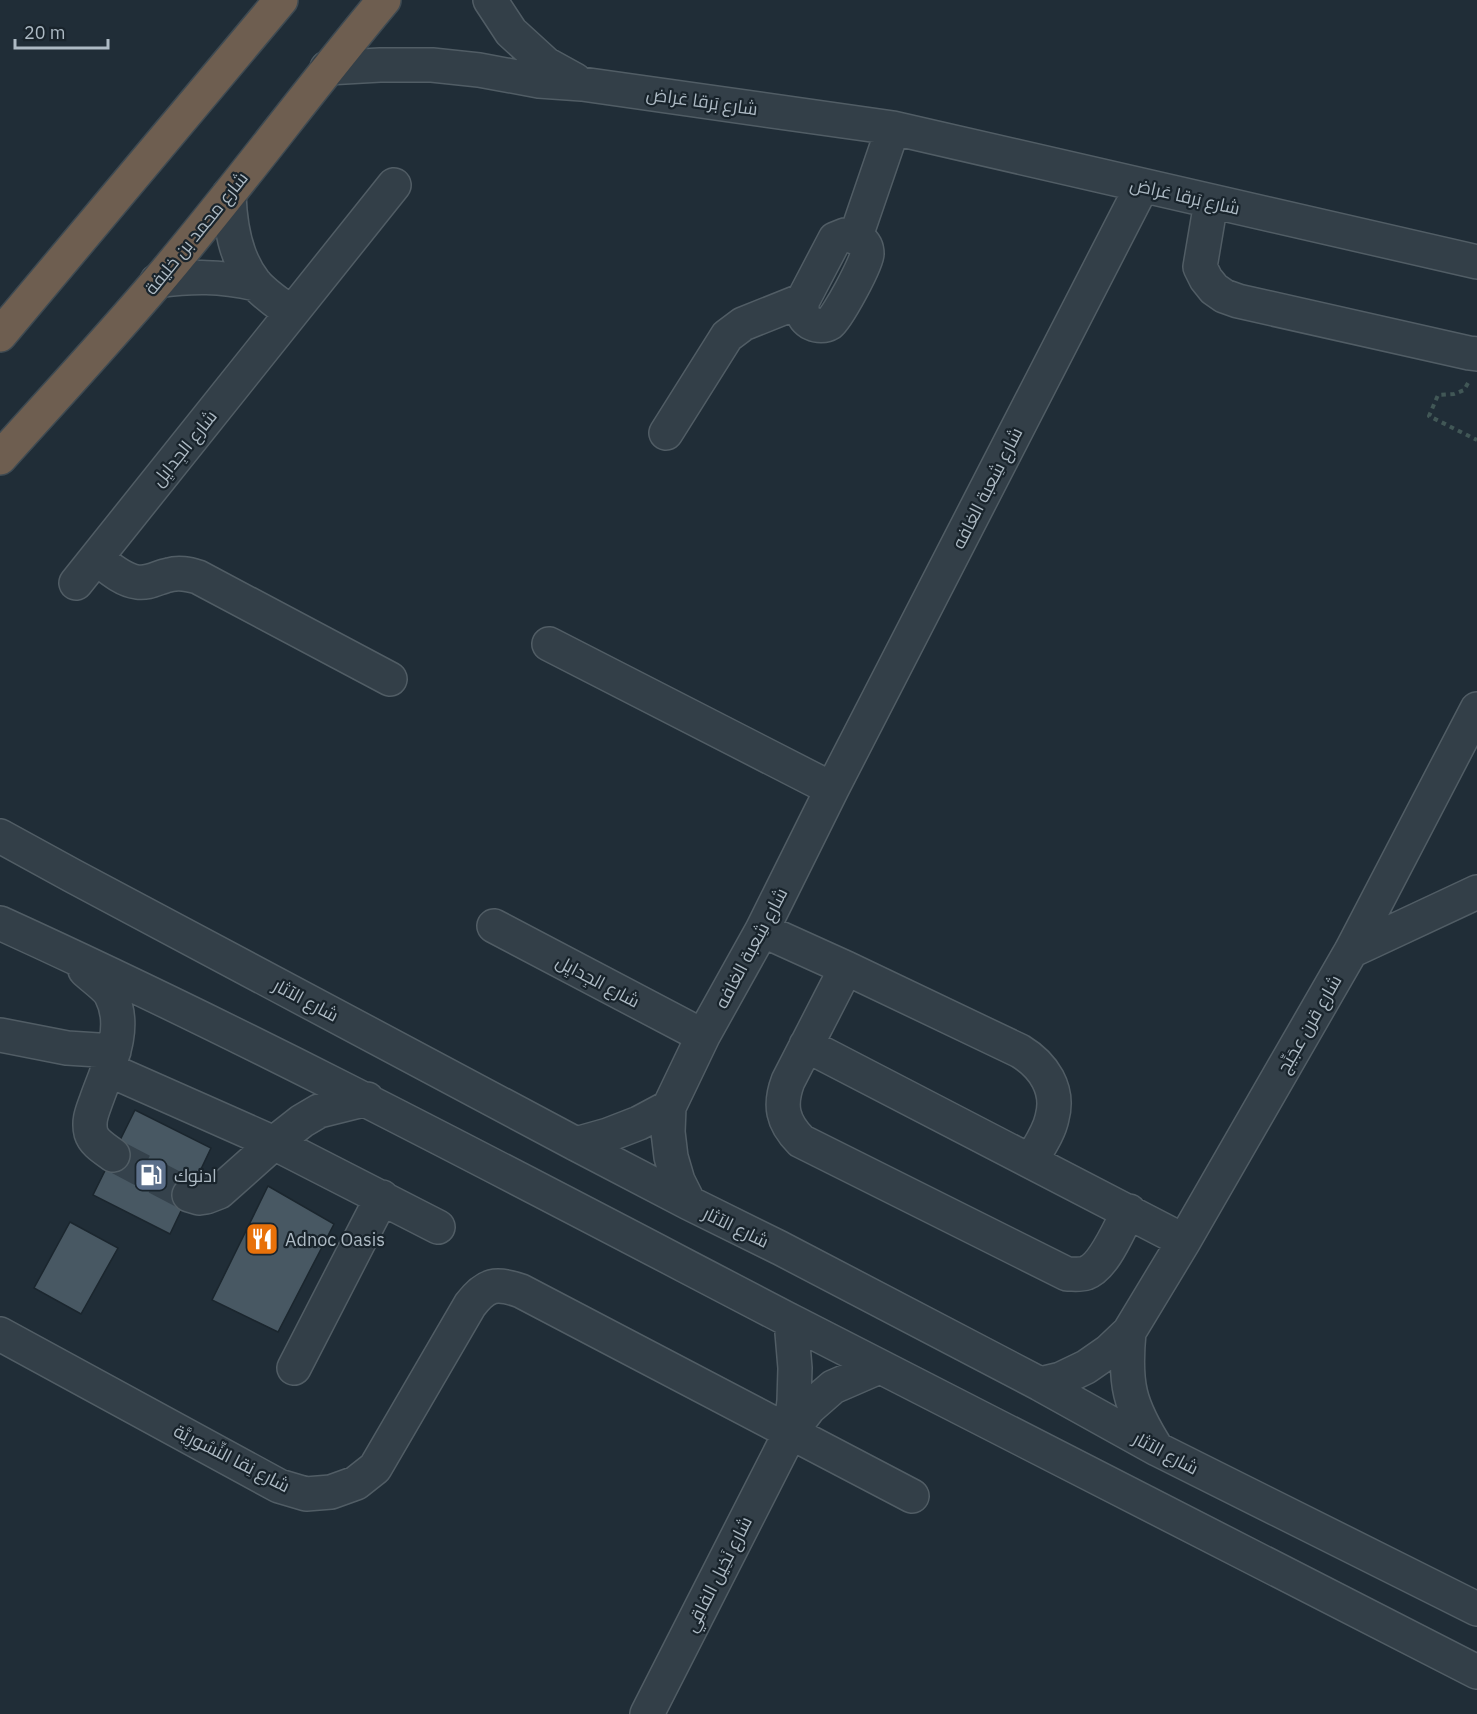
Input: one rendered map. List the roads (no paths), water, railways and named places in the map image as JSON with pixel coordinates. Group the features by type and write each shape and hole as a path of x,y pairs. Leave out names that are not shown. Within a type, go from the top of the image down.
{"highway":[{"path":"0,335 280,0"},
{"name":"شارع محمد بن خليفة","path":"0,458 157,281 384,0"}],"street":[{"name":"شارع بَرقا عَراض","path":"490,0 511,32 546,64 582,84"},
{"name":"شارع بَرقا عَراض","path":"327,68 432,65 893,128 1477,262"},
{"path":"666,433 727,336 743,324 803,300 802,311 807,321 817,326 829,324 837,317 867,254 864,243 856,236 893,128"},
{"name":"شارع الجِدايِل","path":"390,680 198,577 177,573 139,583 86,571 394,185"},
{"name":"شارع شِعبة الغافه","path":"688,1203 671,1157 668,1132 669,1107 703,1036 762,930 1142,186"},
{"path":"229,194 234,241 243,263 256,284 291,313"},
{"path":"1211,202 1200,267 1214,289 1224,296 1473,354"},
{"path":"157,281 207,276 256,284"},
{"path":"549,644 832,789"},
{"name":"شارع قرن عجَيِّج","path":"1040,1384 1061,1379 1086,1367 1109,1351 1129,1332 1351,951 1477,709"},
{"name":"شارع الآثار","path":"0,836 576,1144 1040,1384 1157,1449 1477,1609"},
{"path":"1351,951 1477,892"},
{"path":"0,923 366,1099 791,1321 1477,1672"},
{"name":"شارع الجِدايِل","path":"494,926 703,1036"},
{"path":"762,930 1033,1059 1048,1079 1054,1102 1053,1118 1031,1161"},
{"path":"66,953 111,994 118,1018 117,1036 90,1119 91,1134 98,1144 113,1155"},
{"path":"846,968 783,1093 785,1119 801,1141 1067,1274 1087,1273 1096,1268 1129,1211"},
{"path":"0,1035 67,1048 110,1060 438,1227"},
{"path":"806,1045 1184,1241"},
{"path":"189,1195 199,1198 219,1192 274,1143 319,1111 366,1099"},
{"path":"576,1144 639,1123 669,1107"},
{"path":"294,1368 382,1197"},
{"name":"شارع نِقا النِّسُورِيَّة","path":"0,1334 279,1486 306,1494 331,1492 356,1483 375,1468 470,1305 479,1293 489,1286 505,1285 521,1291 912,1496"},
{"name":"شارع نَخِيل الفاقِي","path":"790,1433 795,1368 791,1321"},
{"name":"شارع قرن عجَيِّج","path":"1129,1332 1126,1362 1129,1394 1140,1422 1157,1449"},
{"name":"شارع نَخِيل الفاقِي","path":"647,1714 790,1433 809,1408 833,1387 879,1366"}],"tunnel":[{"path":"113,1155 189,1195"}],"place":[{"name":"ادنوك","path":"151,1175"},
{"name":"Adnoc Oasis","path":"262,1239"}]}
